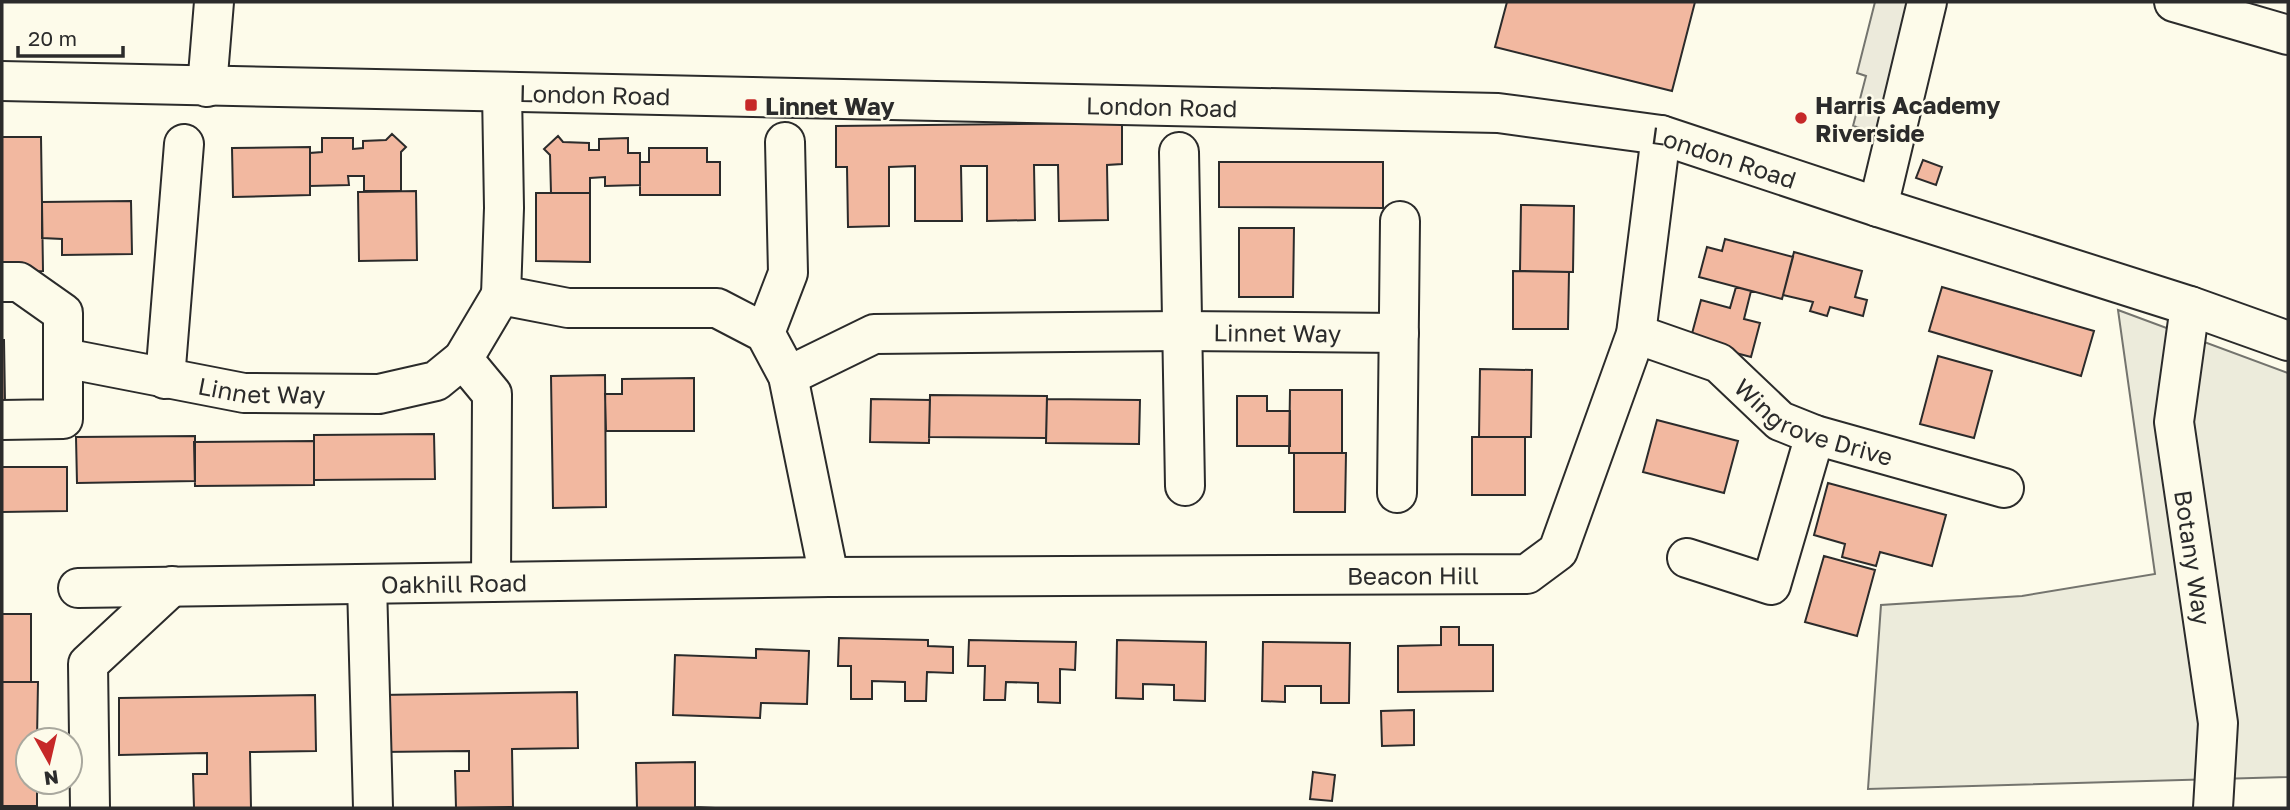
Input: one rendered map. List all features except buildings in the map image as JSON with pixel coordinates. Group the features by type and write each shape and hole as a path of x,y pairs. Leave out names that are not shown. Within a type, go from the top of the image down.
{"street":[{"path":"207,87 214,2"},
{"path":"1878,207 1927,2"},
{"path":"2174,2 2288,35"},
{"name":"London Road","path":"2,81 1498,113 1661,135 2190,306 2288,341"},
{"name":"Linnet Way","path":"64,358 244,393 379,394 436,381 463,359 501,295 504,208 502,92"},
{"name":"Beacon Hill","path":"829,577 1527,574 1558,551 1636,334 1661,135"},
{"path":"765,333 788,273 785,142"},
{"path":"165,379 184,144"},
{"path":"1179,152 1185,486"},
{"path":"1397,494 1400,220"},
{"path":"2,282 19,282 63,313 64,358 63,419 2,420"},
{"path":"501,295 568,308 717,308 765,333 788,376 829,577"},
{"name":"Botany Way","path":"2190,306 2174,422 2218,723 2213,808"},
{"name":"Linnet Way","path":"788,376 874,334 1181,331 1399,333"},
{"name":"Wingrove Drive","path":"1636,334 1719,363 1780,421 1815,435 2004,488"},
{"path":"463,359 492,394 491,582"},
{"path":"1687,558 1771,585 1815,435"},
{"name":"Oakhill Road","path":"78,588 829,577"},
{"path":"366,584 373,808"},
{"path":"90,808 88,664 172,586"}],"shaded area":[{"path":"1875,2 1912,2 1879,133 1853,126 1866,76 1857,73"},
{"path":"2118,310 2288,373 2288,777 1868,789 1881,605 2022,596 2155,574"}],"place":[{"name":"Linnet Way","path":"751,105"},
{"name":"Harris Academy Riverside","path":"1801,118"}]}
